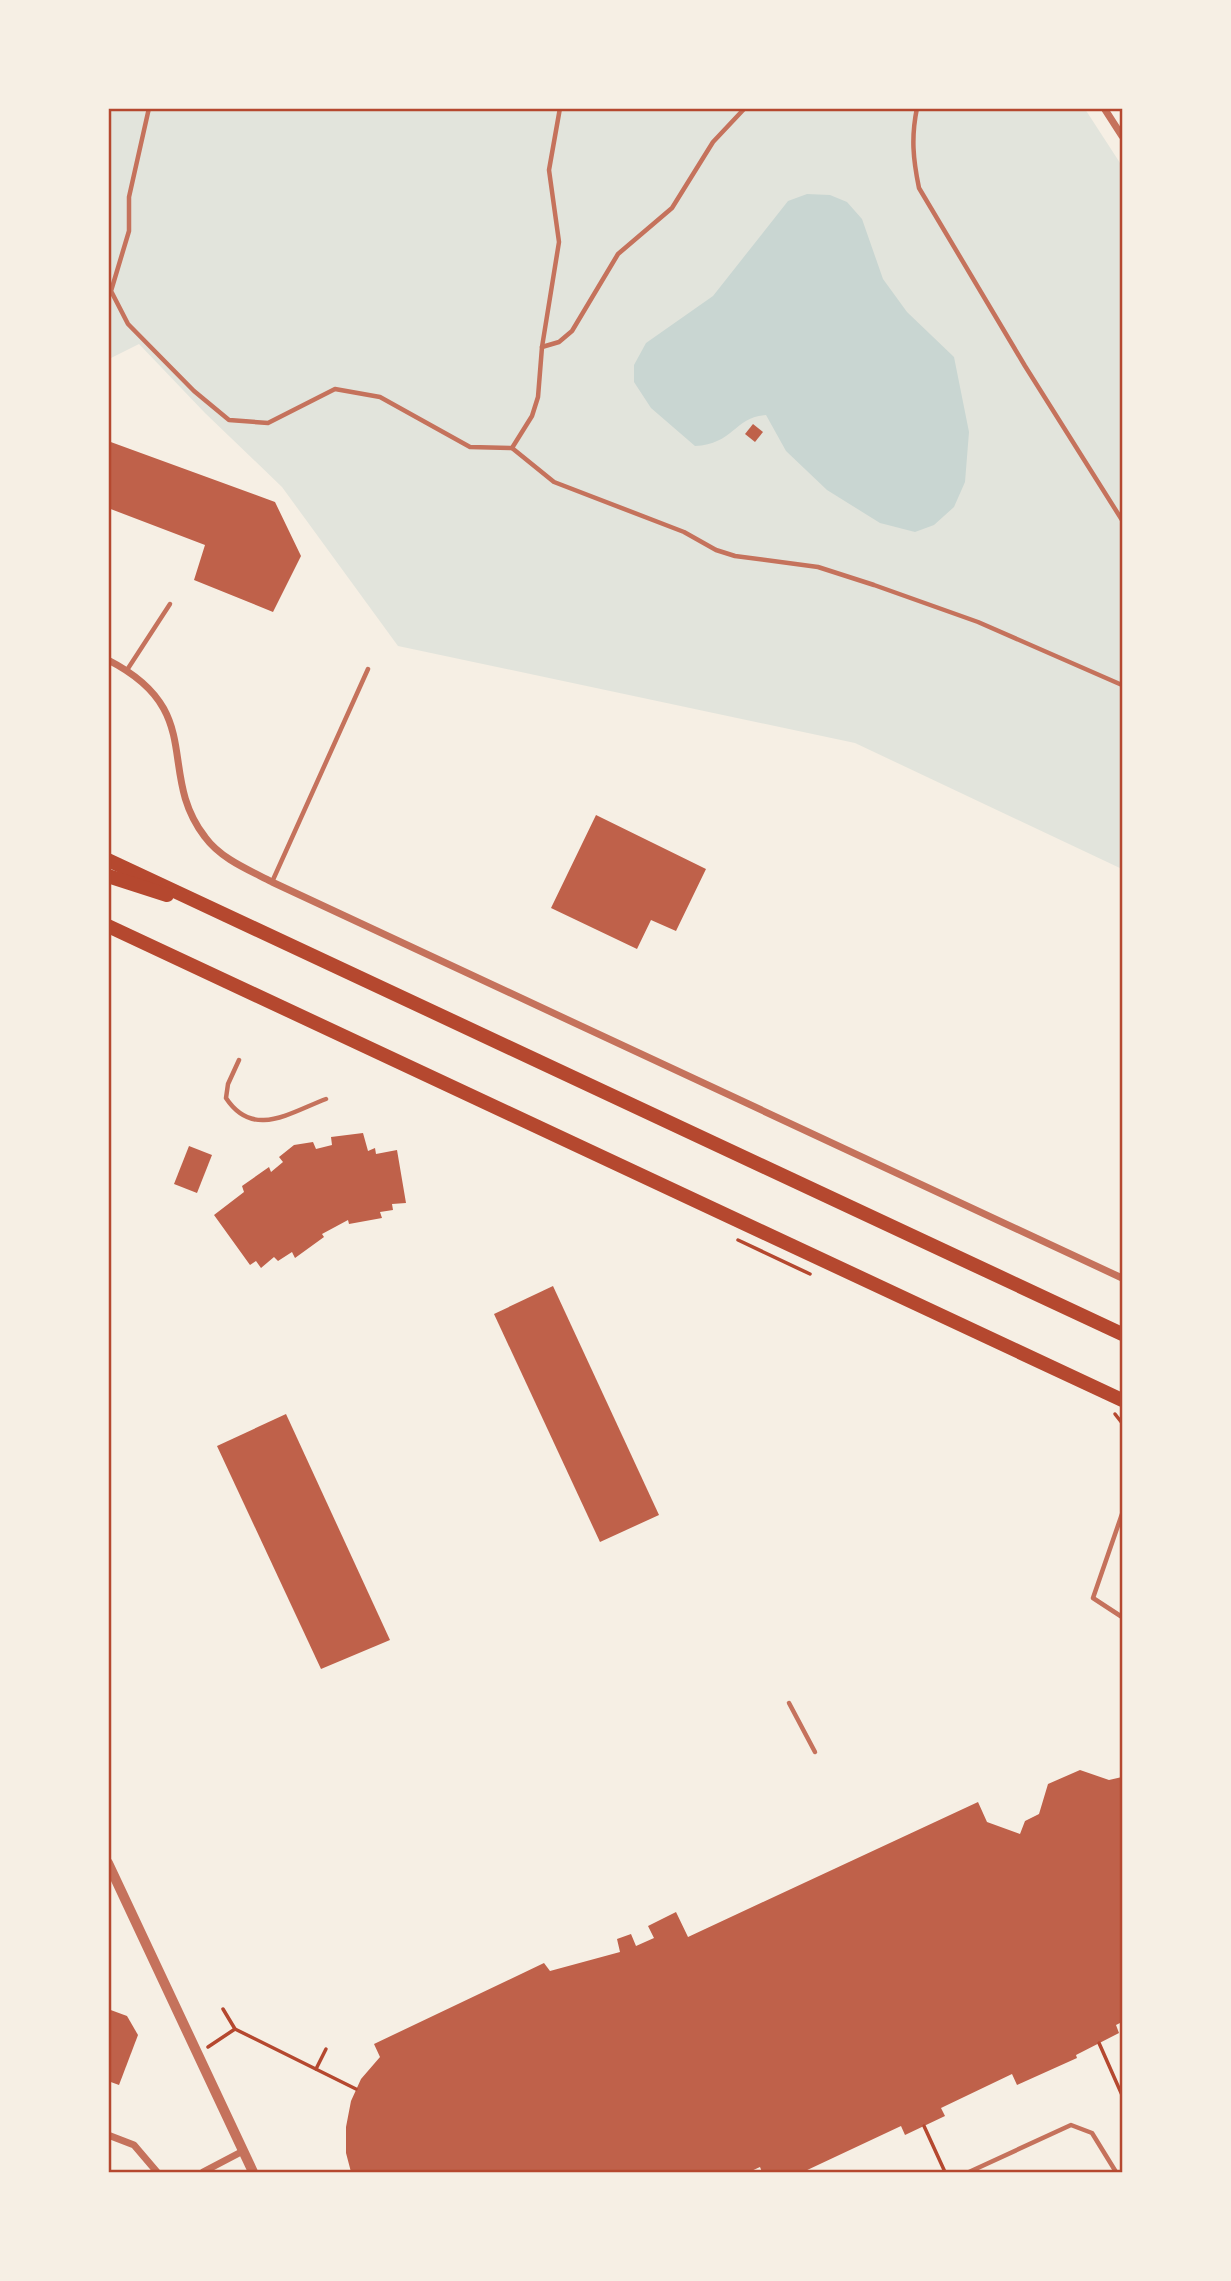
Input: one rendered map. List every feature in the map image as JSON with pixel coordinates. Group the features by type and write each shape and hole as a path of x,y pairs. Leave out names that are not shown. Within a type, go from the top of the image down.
{"highway":[{"path":"108,860 1122,1334"},
{"path":"108,876 218,911"},
{"path":"112,928 1122,1400"}],"street":[{"path":"1104,108 1122,136"},
{"path":"108,660 146,685 162,703 171,722 186,797 194,820 206,839 225,857 272,882 1122,1278"},
{"path":"108,1863 253,2172"},
{"path":"108,2135 134,2145 157,2172"},
{"path":"203,2172 243,2151"}],"lane":[{"path":"149,108 130,197 130,231 111,291 128,324 194,391 229,420 268,423 335,389 380,397 470,447 512,448 555,482 684,532 716,550 735,556 818,567 874,585 978,621 1122,685"},
{"path":"512,448 532,416 538,397 542,347 559,242 549,170 560,108"},
{"path":"542,347 559,342 572,331 618,254 672,208 684,194 713,142 745,108"},
{"path":"918,108 912,131 912,156 919,188 1025,366 1122,520"},
{"path":"127,670 170,604"},
{"path":"272,882 368,669"},
{"path":"239,1060 228,1084 226,1098 235,1112 247,1120 265,1121 326,1100"},
{"path":"1122,1514 1093,1598 1122,1618"},
{"path":"789,1703 815,1752"},
{"path":"969,2172 1070,2125 1086,2128 1092,2133 1116,2172"}],"path":[{"path":"223,2009 235,2029 356,2089"},
{"path":"197,2054 235,2029"},
{"path":"1099,2043 1122,2095"},
{"path":"316,2069 326,2049"},
{"path":"923,2126 945,2172"}],"shaded area":[{"path":"108,109 1085,109 1122,166 1122,869 855,743 398,646 282,487 205,413 139,344 109,359"},
{"path":"807,194 830,195 847,202 862,219 883,279 907,312 954,357 969,432 965,482 954,507 934,525 915,532 880,523 827,490 786,451 766,415 747,420 718,441 695,446 651,408 634,382 634,365 646,343 713,296 788,201"}],"building":[{"path":"753,424 763,432 755,442 745,434"},
{"path":"108,441 275,502 301,556 273,612 194,580 205,545 108,508"},
{"path":"596,815 706,869 676,931 651,920 637,949 551,908"},
{"path":"363,1133 368,1151 375,1148 376,1154 397,1150 406,1203 392,1204 393,1210 380,1212 382,1218 349,1224 348,1220 322,1234 324,1237 295,1258 292,1252 278,1261 274,1257 261,1268 256,1261 250,1265 214,1215 244,1192 242,1186 269,1167 271,1172 283,1162 279,1157 294,1145 313,1142 316,1149 332,1145 331,1137"},
{"path":"189,1146 212,1155 197,1193 174,1184"},
{"path":"553,1286 659,1515 600,1542 494,1314"},
{"path":"286,1414 390,1640 321,1669 217,1446"},
{"path":"1080,1770 1109,1780 1122,1777 1122,2022 1116,2025 1119,2033 1076,2055 1077,2058 1017,2085 1012,2074 941,2108 945,2116 905,2135 901,2126 803,2172 762,2172 760,2167 749,2172 351,2172 346,2153 346,2127 351,2101 361,2079 380,2057 374,2044 544,1963 550,1971 620,1952 617,1939 631,1934 636,1946 654,1938 648,1926 676,1912 688,1937 978,1802 987,1822 1020,1834 1025,1821 1039,1814 1048,1784"},
{"path":"108,2009 127,2016 138,2035 119,2085 108,2081"}]}
